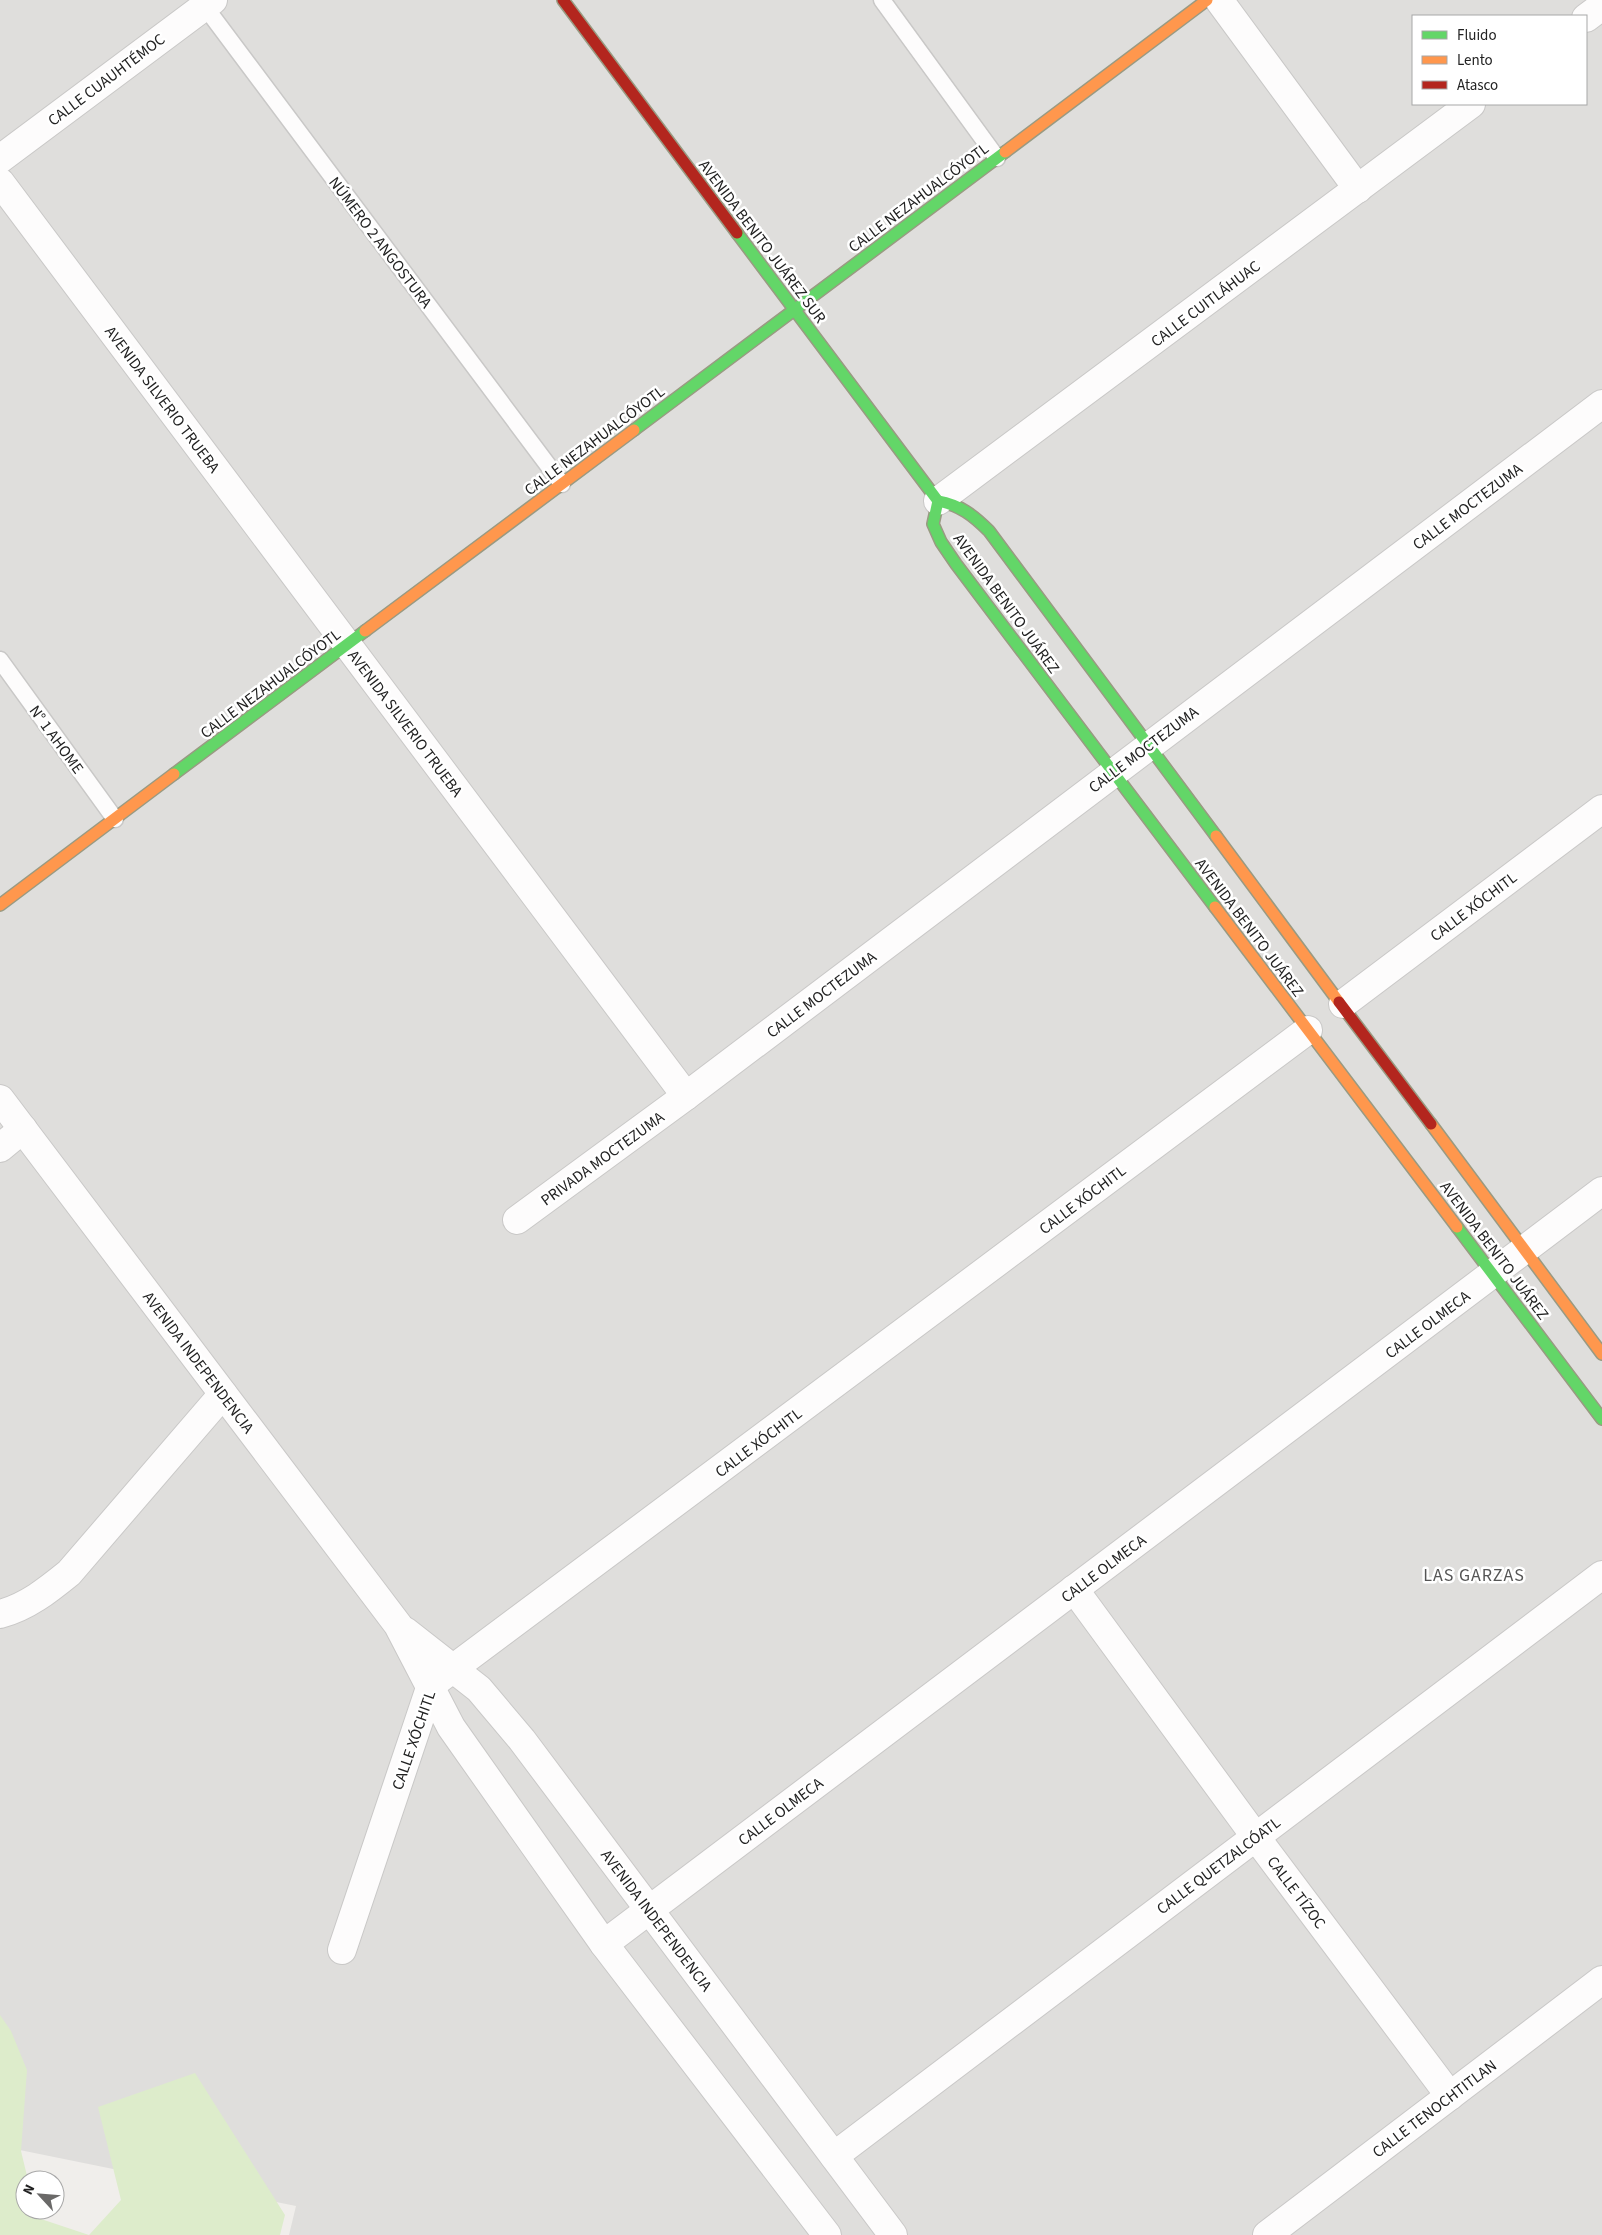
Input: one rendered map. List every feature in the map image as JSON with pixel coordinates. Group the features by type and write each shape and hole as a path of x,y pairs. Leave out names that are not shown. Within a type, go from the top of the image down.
{"street":[{"name":"AVENIDA BENITO JUÁREZ SUR","path":"563,0 793,310 938,501"},
{"name":"CALLE NEZAHUALCÓYOTL","path":"0,906 1207,0"},
{"path":"1219,0 1358,189"},
{"name":"CALLE CUAUHTÉMOC","path":"0,159 206,2"},
{"path":"1587,17 1602,6"},
{"name":"CALLE CUITLÁHUAC","path":"938,501 1470,105"},
{"name":"AVENIDA SILVERIO TRUEBA","path":"0,182 686,1096"},
{"name":"CALLE MOCTEZUMA","path":"686,1096 1148,745 1602,404"},
{"name":"AVENIDA BENITO JUÁREZ","path":"1602,1354 989,531 973,515 956,504 938,501 933,524 941,542 1602,1418"},
{"name":"CALLE XÓCHITL","path":"1343,1004 1602,809"},
{"name":"CALLE XÓCHITL","path":"342,1950 430,1685 1308,1030"},
{"name":"PRIVADA MOCTEZUMA","path":"517,1220 686,1096"},
{"name":"AVENIDA INDEPENDENCIA","path":"0,1099 398,1625 451,1726 604,1944 827,2235"},
{"path":"0,1148 22,1129"},
{"name":"CALLE OLMECA","path":"604,1944 1602,1191"},
{"path":"0,1614 12,1611 40,1596 69,1573 223,1394"},
{"name":"CALLE QUETZALCÓATL","path":"834,2156 1602,1575"},
{"name":"CALLE TÍZOC","path":"1074,1589 1255,1836 1450,2096"},
{"name":"AVENIDA INDEPENDENCIA","path":"398,1625 479,1689 522,1740 893,2235"},
{"name":"CALLE TENOCHTITLAN","path":"1267,2235 1602,1980"}],"lane":[{"path":"882,0 997,158"},
{"name":"NÚMERO 2 ANGOSTURA","path":"206,2 562,484"},
{"name":"N° 1 AHOME","path":"0,660 115,819"}],"shaded area":[{"name":"LAS GARZAS","path":"0,0 1602,0 1602,2235 289,2235 296,2206 0,2146"}],"green space":[{"path":"0,2015 11,2031 27,2070 21,2151 26,2170 15,2170 15,2220 44,2220 89,2235 0,2235"},
{"path":"195,2073 285,2215 280,2235 89,2235 121,2200 98,2107"}],"traffic: fast":[{"path":"634,430 1005,152"},
{"path":"737,233 938,501"},
{"path":"938,501 933,524 941,542 956,564 1215,907"},
{"path":"938,501 953,505 966,512 989,531 1216,836"},
{"path":"174,774 365,631"},
{"path":"1457,1227 1602,1419"}],"traffic: slow":[{"path":"1005,152 1207,0"},
{"path":"365,631 634,430"},
{"path":"0,905 174,774"},
{"path":"1216,836 1339,1002"},
{"path":"1215,907 1457,1227"},
{"path":"1431,1124 1602,1354"}],"traffic: jam":[{"path":"563,0 737,233"},
{"path":"1339,1002 1431,1124"}],"district":[{"name":"LAS GARZAS","path":"1474,1575"}]}
